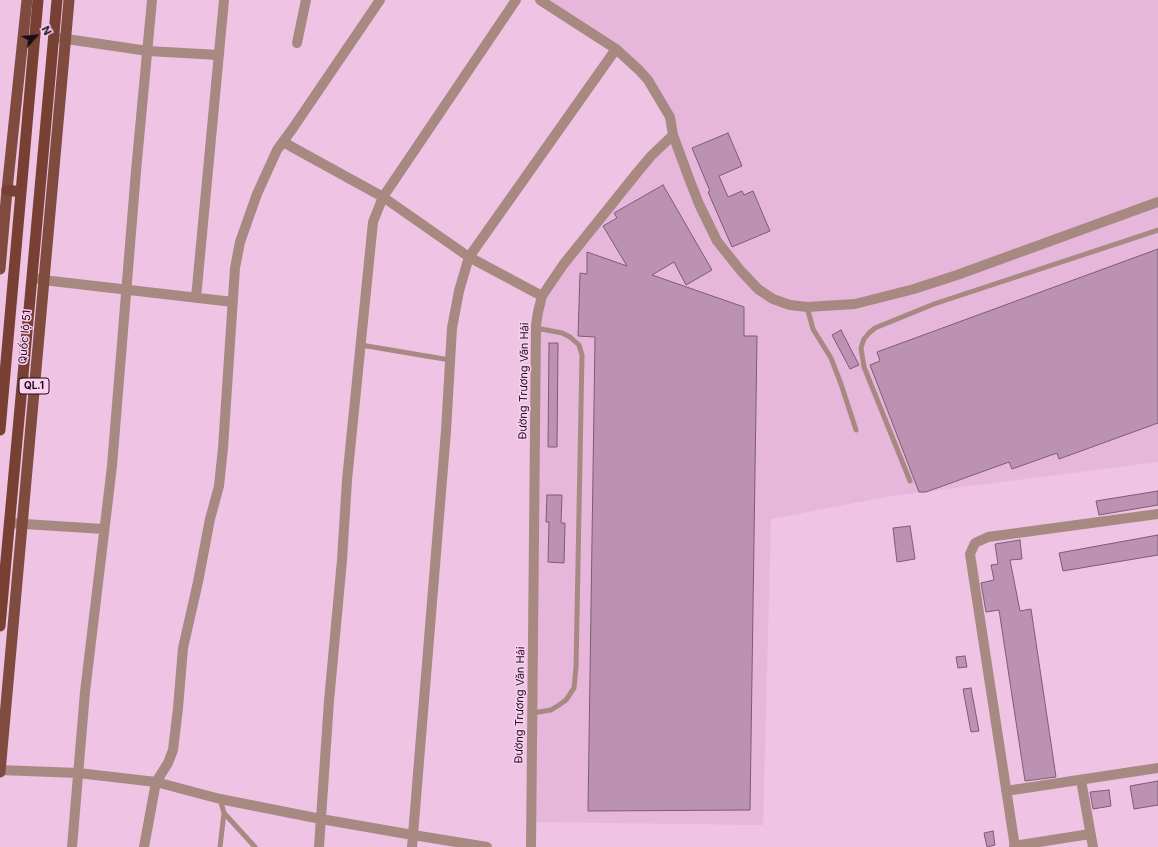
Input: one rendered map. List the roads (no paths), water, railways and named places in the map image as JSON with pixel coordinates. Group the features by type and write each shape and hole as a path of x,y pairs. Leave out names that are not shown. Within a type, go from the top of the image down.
{"highway":[{"name":"Quốc lộ 51","path":"0,430 38,0"},
{"name":"Quốc lộ 51","path":"0,626 56,0"},
{"path":"7,190 21,192"}],"main road":[{"path":"0,269 27,0"},
{"name":"Quốc lộ 51","path":"0,771 69,0"}],"street":[{"path":"72,847 84,692 112,466 136,171 152,0"},
{"path":"196,298 224,0"},
{"path":"297,43 306,0"},
{"path":"144,847 156,782 168,763 173,750 182,648 198,582 210,519 219,486 223,448 235,268 240,242 257,194 277,150 377,0"},
{"path":"318,847 329,701 342,560 347,480 372,228 376,213 383,197 516,0"},
{"path":"540,0 616,49 648,80 670,117 673,135 692,187 717,241 741,271 758,289 773,299 790,305 807,307 855,304 914,289 1158,202"},
{"path":"53,37 65,40 148,51 219,56"},
{"path":"412,847 446,430 452,328 459,291 470,257 616,49"},
{"name":"Đường Trương Văn Hải","path":"530,847 536,328 538,312 542,296 563,264 651,156 673,135"},
{"path":"283,142 383,197 470,257 542,296"},
{"path":"32,278 233,302"},
{"path":"1090,834 1014,846 970,554 976,543 988,537 1158,514"},
{"path":"9,523 103,529"},
{"path":"1006,791 1158,768"},
{"path":"0,771 78,772 156,782 220,799 320,819 413,836 487,847"},
{"path":"1081,780 1093,847"}],"lane":[{"path":"910,481 864,367 862,348 864,340 869,333 875,328 934,304 1158,230"},
{"path":"807,307 813,330 831,358 856,430"},
{"path":"532,713 551,710 566,700 574,688 576,668 582,355 579,345 570,336 536,328"},
{"path":"361,344 450,360"},
{"path":"220,799 224,813 220,847"},
{"path":"224,813 255,847"}]}
